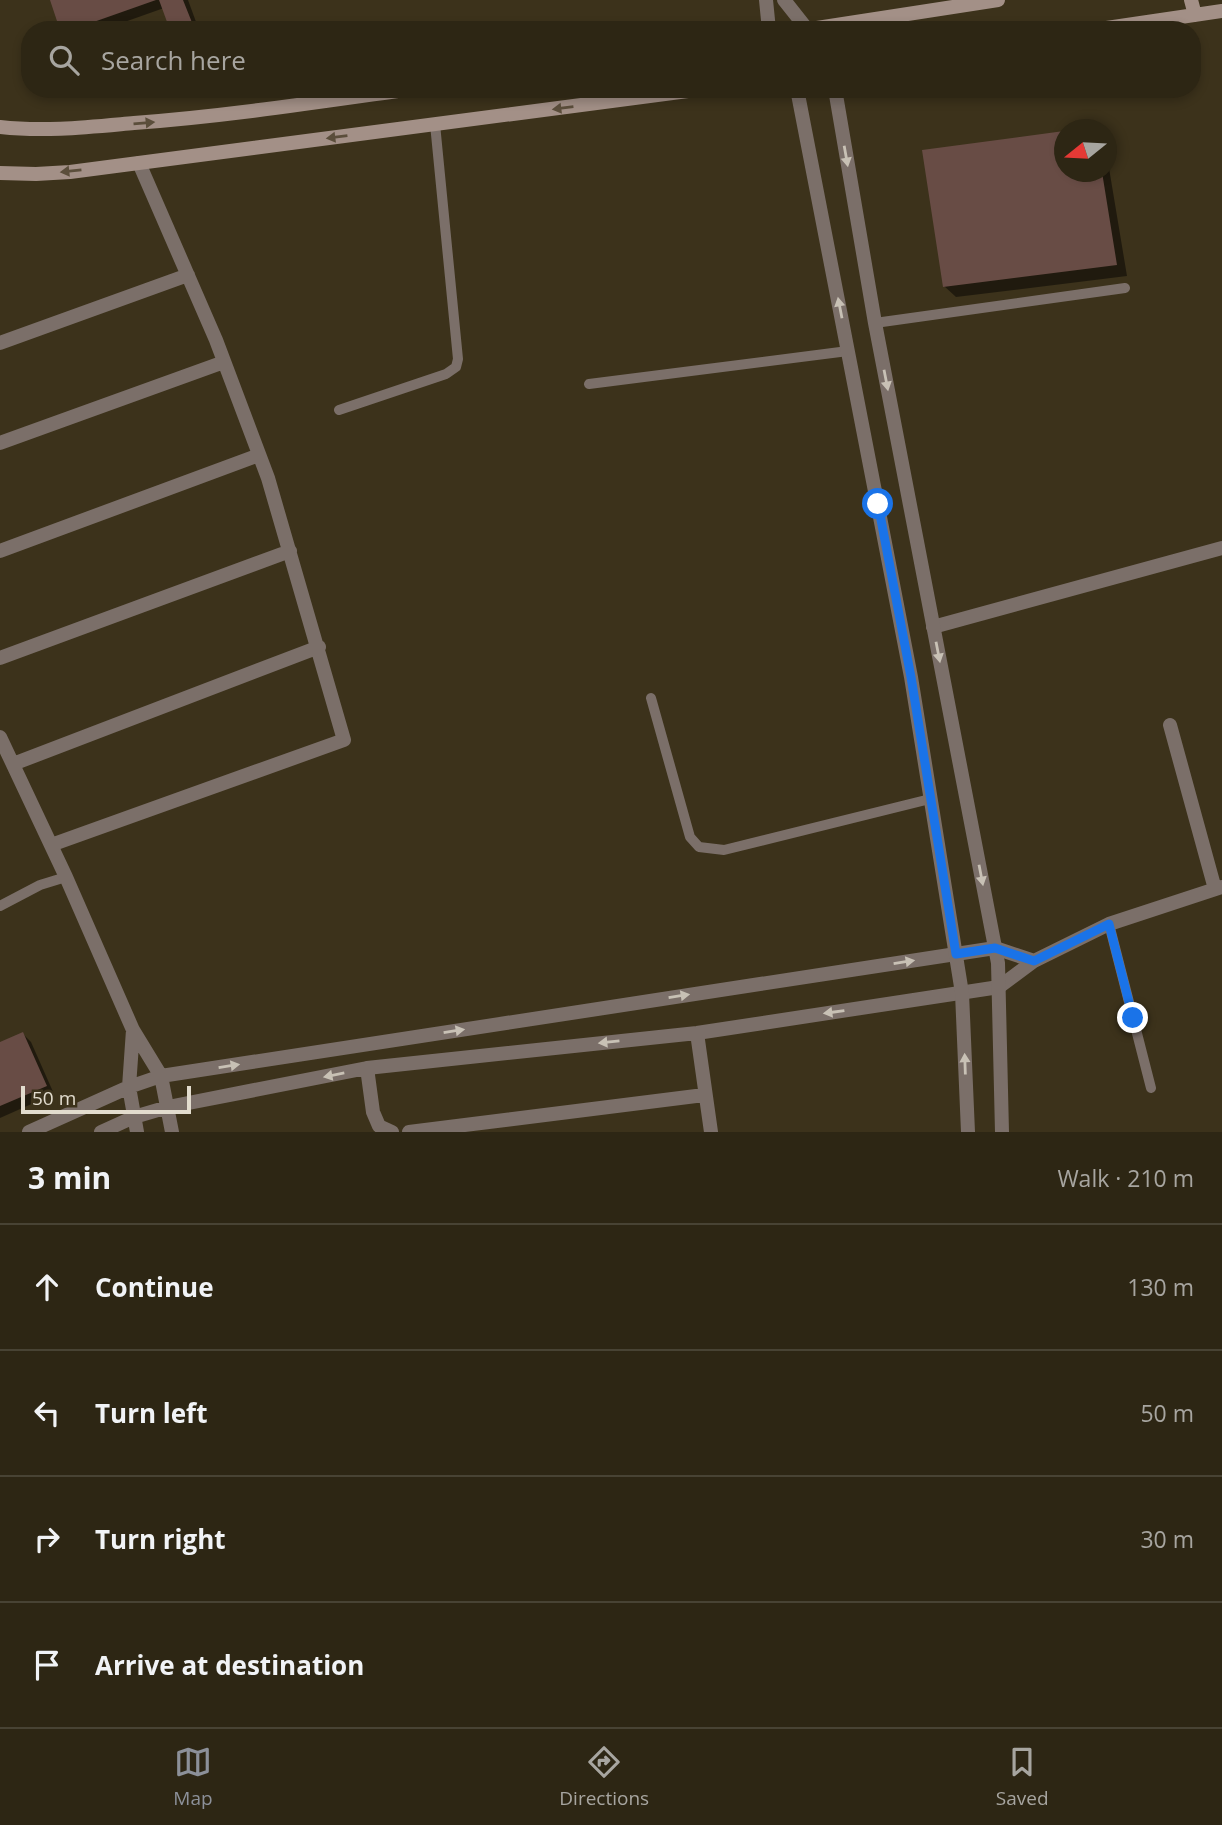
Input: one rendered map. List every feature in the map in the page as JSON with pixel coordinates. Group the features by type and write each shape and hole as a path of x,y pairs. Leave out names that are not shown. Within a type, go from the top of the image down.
{"main road":[{"path":"864,21 998,0"},
{"path":"1191,0 1195,15"},
{"path":"1154,21 1222,10"},
{"path":"0,127 29,130 76,128 199,118 346,98"},
{"path":"0,173 70,172 634,98"}],"street":[{"path":"766,0 768,21"},
{"path":"784,0 799,21"},
{"path":"799,98 911,677 962,993 968,1132"},
{"path":"837,98 875,323 995,948 999,987 1002,1132"},
{"path":"51,845 344,740 319,647 259,455 224,362 139,163"},
{"path":"0,343 188,275"},
{"path":"0,443 224,362"},
{"path":"0,551 259,455"},
{"path":"933,627 1222,548"},
{"path":"0,658 290,551"},
{"path":"13,764 319,647"},
{"path":"101,1132 134,1117 168,1107 367,1068 697,1033 999,987 1034,961 1109,924 1219,888 1170,725"},
{"path":"0,737 66,877 133,1030 162,1076 172,1132"},
{"path":"30,1132 129,1087 162,1076 995,948 1034,961"},
{"path":"133,1030 129,1087 137,1132"},
{"path":"697,1033 711,1132"},
{"path":"367,1068 373,1112 379,1126 392,1132"},
{"path":"409,1132 704,1096"}],"lane":[{"path":"339,410 446,374 456,367 458,359 435,124"},
{"path":"875,323 1125,288"},
{"path":"589,384 848,351"},
{"path":"651,698 690,837 699,847 724,850 930,799"},
{"path":"0,906 40,885 66,877"},
{"path":"1109,924 1151,1088"}],"building":[{"path":"50,0 156,0 96,21 57,21"},
{"path":"159,0 183,0 191,21 167,21"},
{"path":"1054,132 1054,182 1104,182 1117,265 943,287 922,150"},
{"path":"23,1032 47,1086 0,1106 0,1042"}],"route":[{"path":"878,504 911,677 956,954 995,948 1034,961 1109,924 1133,1018"}]}
